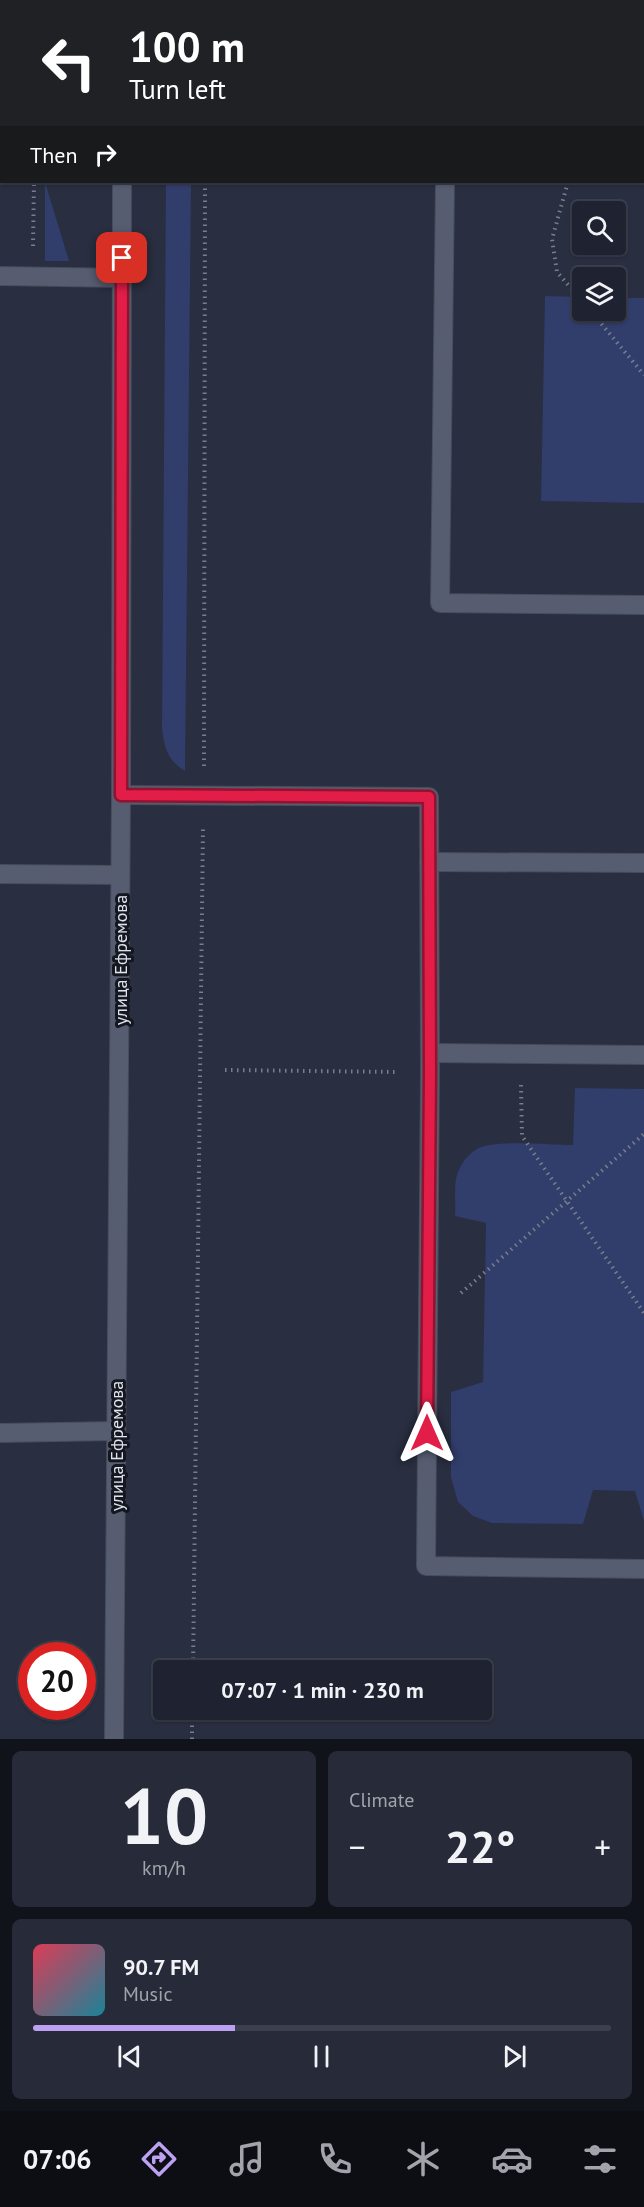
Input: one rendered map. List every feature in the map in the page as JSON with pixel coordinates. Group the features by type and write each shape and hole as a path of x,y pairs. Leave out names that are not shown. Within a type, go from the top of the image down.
{"street":[{"name":"улица Ефремова","path":"114,1739 121,795 122,183"},
{"path":"445,183 440,603 644,605"},
{"path":"0,276 122,278"},
{"path":"121,795 429,797 430,1072 426,1566 644,1569"},
{"path":"429,862 644,863"},
{"path":"0,874 120,875"},
{"path":"430,1053 644,1055"},
{"path":"0,1432 116,1431"}],"path":[{"path":"33,277 34,183"},
{"path":"193,1660 204,795 206,183"},
{"path":"567,183 552,239 557,272 572,290"},
{"path":"599,321 644,375"},
{"path":"521,1054 522,1136 644,1313"},
{"path":"225,1070 430,1072"},
{"path":"428,1321 644,1134"},
{"path":"192,1720 192,1739"}],"shaded area":[{"path":"45,183 45,183 69,261 45,261"},
{"path":"166,183 191,183 185,771 170,758 162,727"},
{"path":"545,296 572,297 572,321 626,321 626,298 644,298 644,503 541,501"},
{"path":"575,1088 644,1089 644,1521 635,1491 593,1490 583,1524 492,1523 473,1516 458,1502 451,1477 451,1392 483,1382 486,1223 455,1216 456,1179 466,1158 485,1146 509,1143 573,1145"}],"route":[{"path":"122,258 121,795 429,797 430,1072 427,1433"}]}
